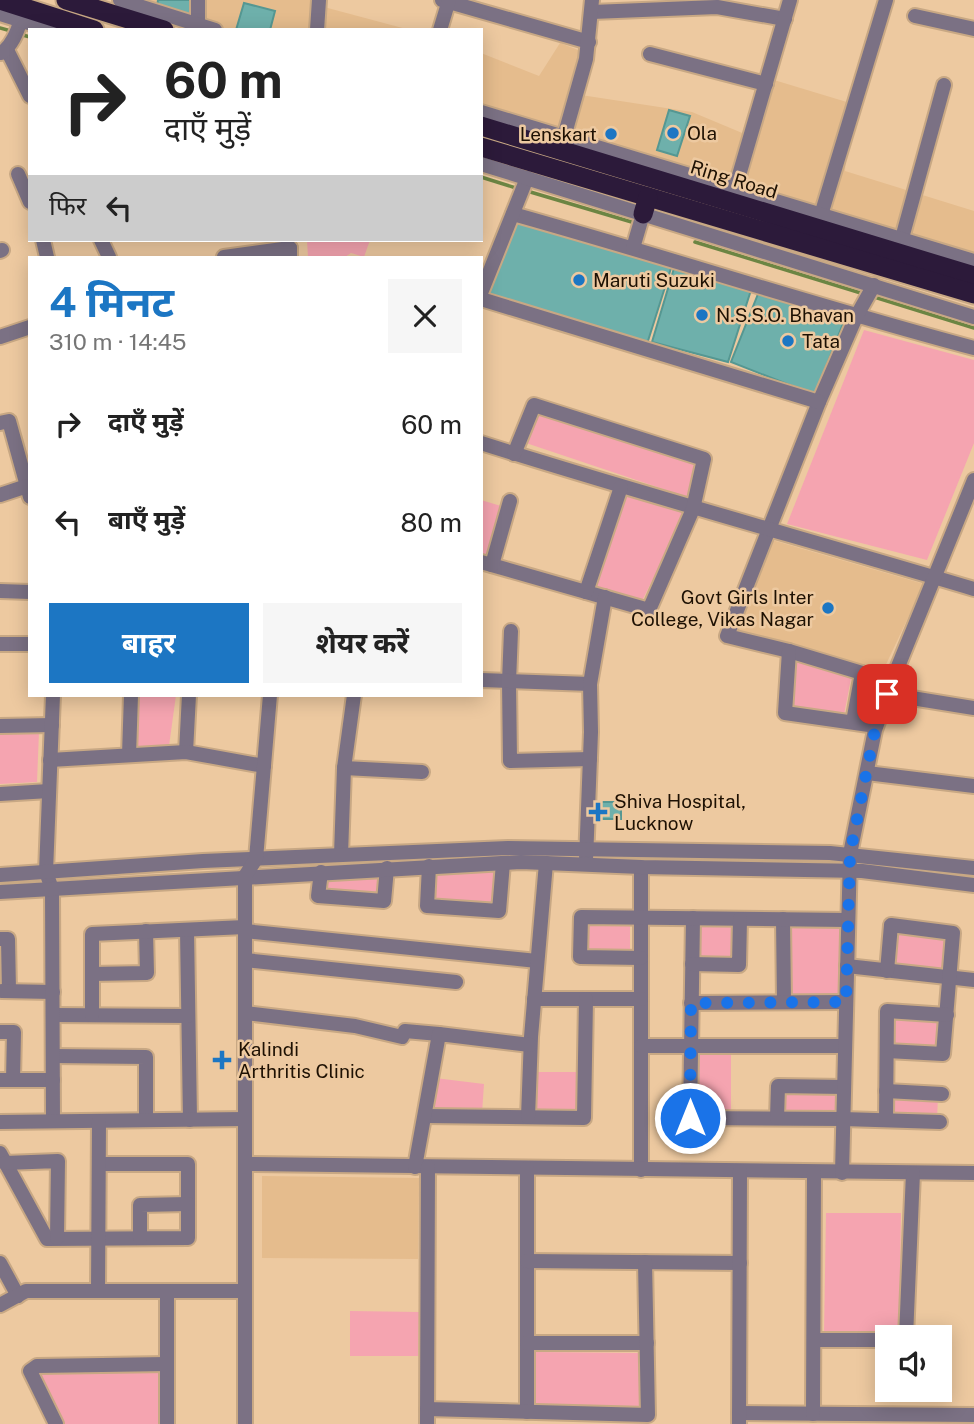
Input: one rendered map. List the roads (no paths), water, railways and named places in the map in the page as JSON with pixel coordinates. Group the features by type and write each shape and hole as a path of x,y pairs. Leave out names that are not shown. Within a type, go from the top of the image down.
{"highway":[{"path":"0,0 88,28"},
{"path":"66,0 157,28"},
{"name":"Ring Road","path":"483,127 900,246 974,276"},
{"path":"483,148 644,211 974,294"}],"street":[{"path":"120,0 208,28"},
{"path":"198,0 198,25"},
{"path":"317,28 319,0"},
{"path":"735,189 790,0"},
{"path":"821,215 886,0"},
{"path":"440,28 447,1 589,42"},
{"path":"564,137 589,42 592,6 718,4 785,19"},
{"path":"0,14 12,38 28,90"},
{"path":"915,16 974,29"},
{"path":"650,54 766,84"},
{"path":"900,246 944,85"},
{"path":"483,113 821,215 900,246 974,261"},
{"path":"483,165 525,187 644,211 872,288 974,317"},
{"path":"18,174 28,197"},
{"path":"483,288 525,187"},
{"path":"635,243 644,211"},
{"path":"513,214 635,243 856,317 974,348"},
{"path":"240,256 290,253"},
{"path":"872,288 856,317 819,402 727,636 862,673 890,688 974,708"},
{"path":"483,300 819,402"},
{"path":"0,337 28,328"},
{"path":"510,501 487,564 649,610 693,509 704,459 534,405 514,454"},
{"path":"0,423 9,421 28,492 0,495"},
{"path":"483,444 693,509 768,531 800,537 974,589"},
{"path":"842,1173 850,854 876,726 974,481"},
{"path":"586,592 621,486"},
{"path":"0,591 28,592"},
{"path":"586,865 590,684 605,597"},
{"path":"512,631 509,682 510,761 590,760"},
{"path":"0,644 28,644"},
{"path":"789,651 785,713 876,726"},
{"path":"853,722 862,673"},
{"path":"483,680 590,684"},
{"path":"53,697 46,872 52,888 53,1121"},
{"path":"129,755 131,697"},
{"path":"186,752 190,697"},
{"path":"245,1424 245,876 256,859 270,697"},
{"path":"341,855 344,768 354,697"},
{"path":"0,726 52,725"},
{"path":"51,760 186,752 264,766"},
{"path":"344,768 422,772"},
{"path":"867,772 974,786"},
{"path":"0,794 49,791"},
{"path":"0,875 256,859 508,848 850,854 974,868"},
{"path":"686,867 687,850"},
{"path":"770,868 772,851"},
{"path":"0,892 503,863 849,870 974,885"},
{"path":"429,866 426,906 499,911 503,863"},
{"path":"528,1117 530,1045 546,863"},
{"path":"641,867 641,1170"},
{"path":"321,872 318,896 384,901 387,869"},
{"path":"641,958 580,957 581,917 847,920"},
{"path":"693,918 690,1118 940,1122"},
{"path":"692,964 740,965 740,919"},
{"path":"783,919 784,1002"},
{"path":"887,971 891,925 953,933 943,1054 887,1051"},
{"path":"92,1015 92,934 245,929 537,961"},
{"path":"187,930 190,1120"},
{"path":"92,974 147,974 146,931"},
{"path":"0,939 8,939 5,991 53,992"},
{"path":"245,960 456,982"},
{"path":"847,966 974,980"},
{"path":"534,999 641,999"},
{"path":"425,1116 584,1118 586,999"},
{"path":"691,1003 846,1002"},
{"path":"886,1120 887,1011 947,1015"},
{"path":"245,1013 355,1026 402,1037 405,1031 530,1045"},
{"path":"53,1015 188,1016"},
{"path":"0,1032 14,1032 6,1080 53,1080"},
{"path":"439,1034 425,1116 421,1167 427,1417 527,1412 648,1415 645,1262"},
{"path":"641,1046 845,1046"},
{"path":"53,1056 146,1058 146,1120"},
{"path":"777,1118 778,1086 844,1087"},
{"path":"886,1091 942,1094"},
{"path":"0,1122 245,1119"},
{"path":"98,1291 99,1121"},
{"path":"3,1158 47,1239 188,1238 188,1164 99,1164"},
{"path":"3,1158 58,1161 57,1238"},
{"path":"246,1164 974,1173"},
{"path":"527,1169 527,1412"},
{"path":"740,1171 739,1419 813,1414 974,1415"},
{"path":"813,1414 814,1173"},
{"path":"907,1325 913,1173"},
{"path":"140,1238 140,1205 188,1204"},
{"path":"527,1261 740,1263"},
{"path":"0,1263 18,1296"},
{"path":"167,1291 167,1424"},
{"path":"0,1305 26,1292 246,1291"},
{"path":"815,1340 875,1340"},
{"path":"527,1343 647,1343"},
{"path":"57,1424 30,1371 37,1366 167,1364"}],"waterway":[{"path":"0,28 11,31"},
{"path":"19,34 28,36"},
{"path":"483,178 519,189"},
{"path":"527,191 635,223"},
{"path":"695,242 864,294"},
{"path":"871,296 974,328"}],"place":[{"name":"Ola","path":"673,133"},
{"name":"Lenskart","path":"611,134"},
{"name":"Maruti Suzuki","path":"579,280"},
{"name":"N.S.S.O. Bhavan","path":"702,315"},
{"name":"Tata","path":"788,341"},
{"name":"Govt Girls Inter College, Vikas Nagar","path":"828,608"},
{"name":"Shiva Hospital, Lucknow","path":"598,812"},
{"name":"Kalindi Arthritis Clinic","path":"222,1060"}]}
